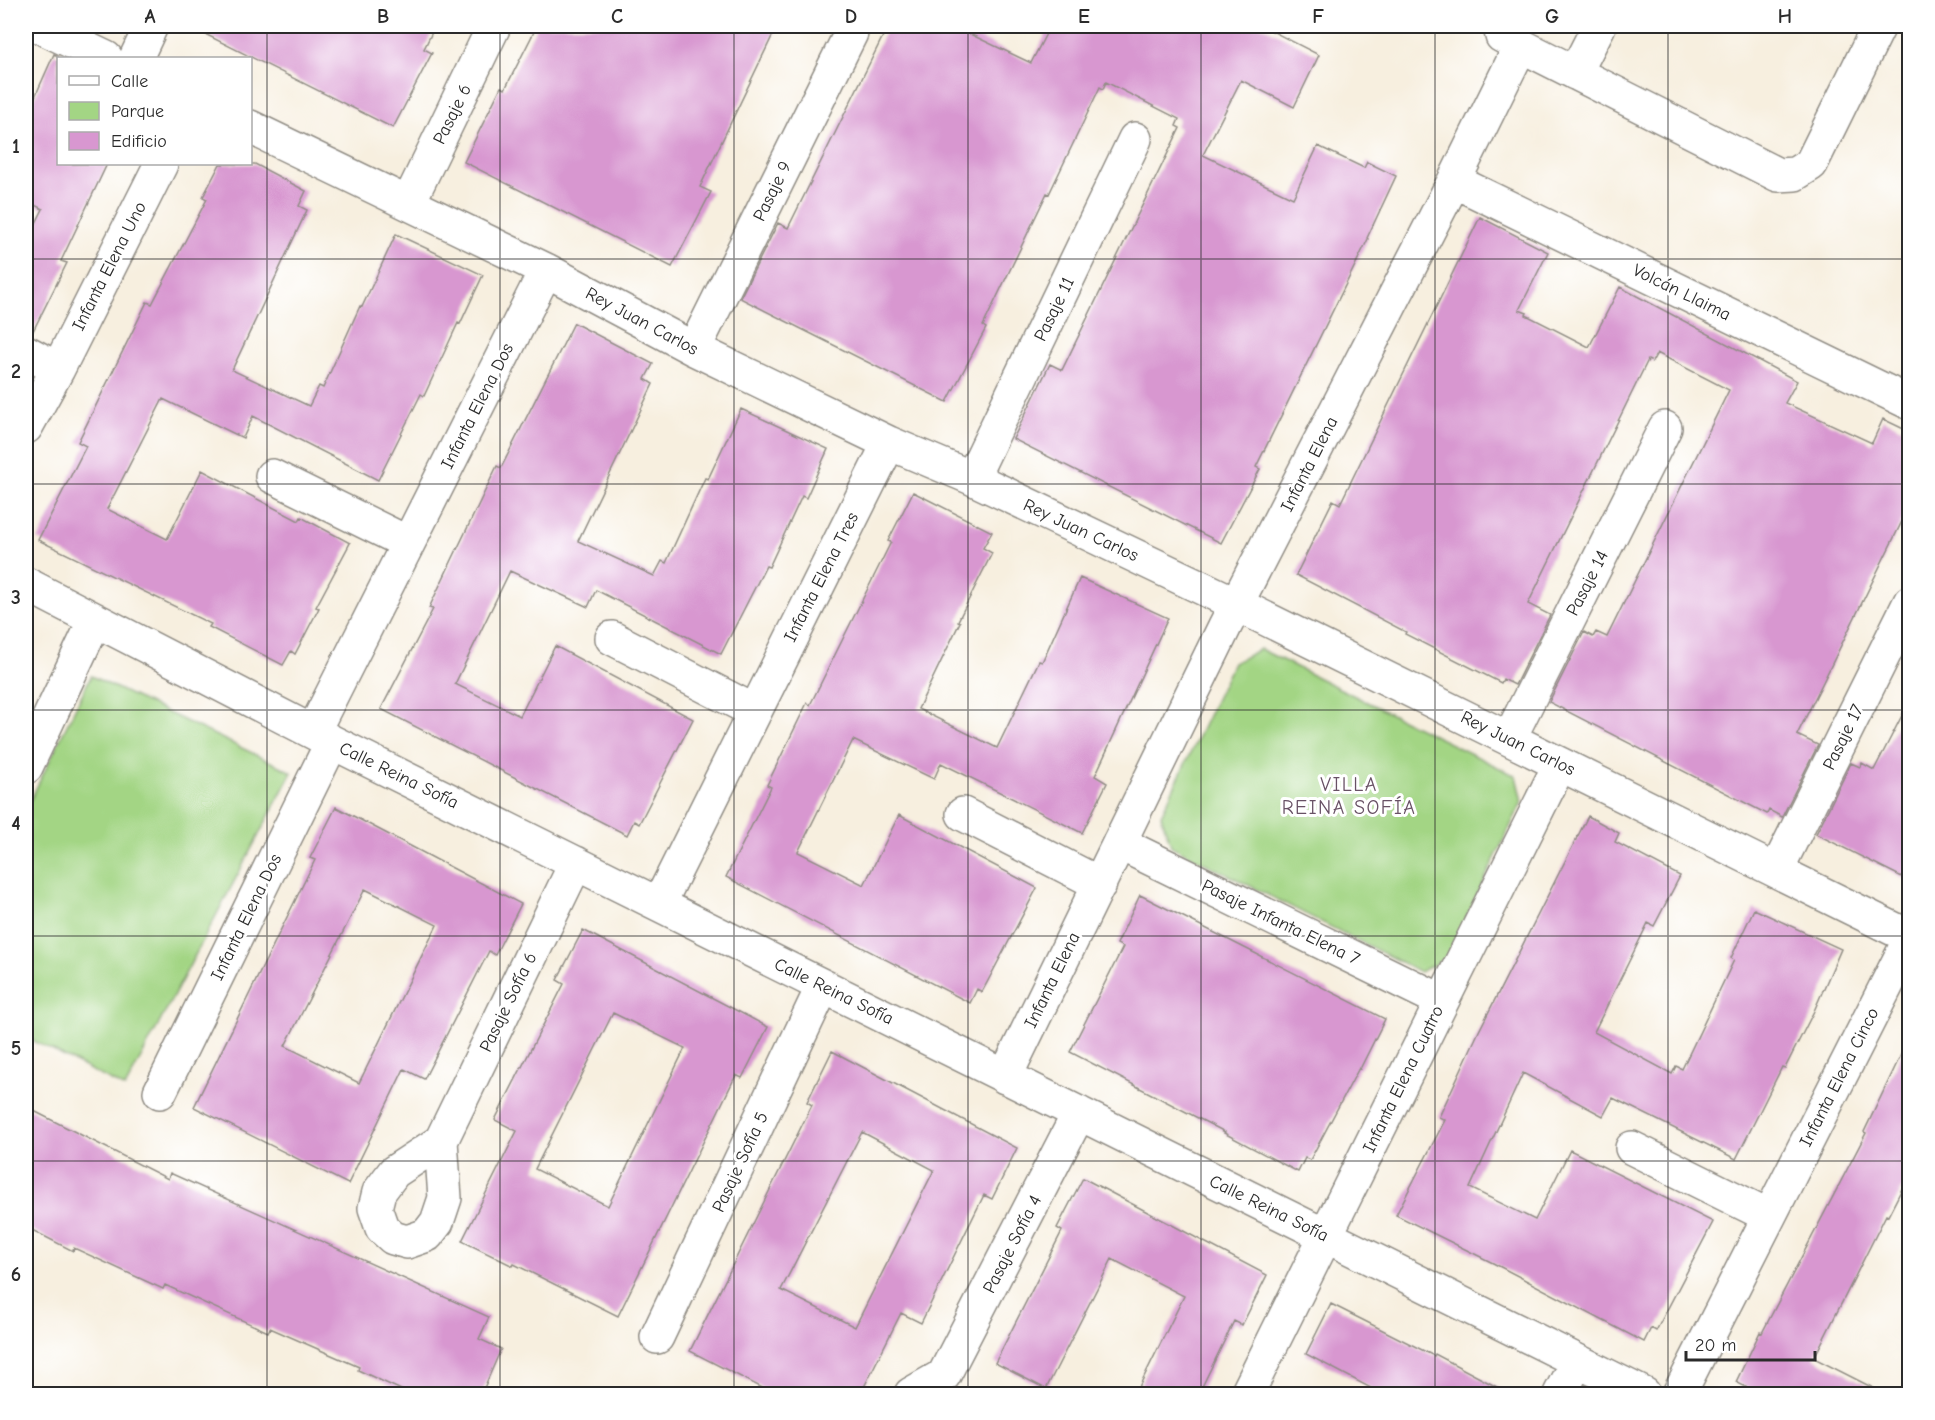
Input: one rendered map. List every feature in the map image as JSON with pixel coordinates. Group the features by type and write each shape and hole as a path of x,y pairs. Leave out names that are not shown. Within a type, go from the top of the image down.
{"street":[{"path":"39,26 104,57"},
{"path":"136,57 151,26"},
{"name":"Pasaje 6","path":"409,202 494,26"},
{"path":"1575,73 1599,26"},
{"path":"1510,35 1575,73 1778,175 1796,174 1811,164 1879,26"},
{"name":"Pasaje 9","path":"694,348 851,33"},
{"name":"Infanta Elena","path":"1005,1077 1236,604 1454,181 1510,35"},
{"name":"Rey Juan Carlos","path":"252,127 546,270 694,348 889,443 972,478 1236,604 1910,938"},
{"name":"Pasaje 11","path":"972,478 1135,139"},
{"name":"Infanta Elena Uno","path":"26,427 58,369 160,165"},
{"name":"Volcán Llaima","path":"1454,181 1910,403"},
{"name":"Infanta Elena Dos","path":"160,1092 408,543 546,270"},
{"path":"26,352 58,369"},
{"name":"Pasaje 14","path":"1509,739 1665,428"},
{"name":"Infanta Elena Tres","path":"659,904 889,443"},
{"path":"272,476 408,543"},
{"name":"Calle Reina Sofía","path":"26,584 322,737 1644,1395"},
{"name":"Pasaje 17","path":"1776,871 1910,602"},
{"path":"26,767 95,620"},
{"path":"612,638 754,711"},
{"name":"Infanta Elena Cuatro","path":"1247,1395 1560,764"},
{"path":"963,814 1100,884"},
{"name":"Pasaje Infanta Elena 7","path":"1119,843 1442,1001"},
{"name":"Pasaje Sofía 6","path":"441,1141 576,863"},
{"name":"Infanta Elena Cinco","path":"1679,1395 1910,938"},
{"name":"Pasaje Sofía 5","path":"657,1337 823,986"},
{"name":"Pasaje Sofía 4","path":"911,1395 946,1385 1079,1113"},
{"path":"1632,1148 1769,1216"},
{"path":"1560,1395 1577,1361"}],"green space":[{"path":"1260,649 1516,776 1522,802 1447,958 1420,972 1171,846 1161,815 1233,663"},
{"path":"91,676 292,772 125,1088 26,1037 26,809"}],"building":[{"path":"189,26 435,26 424,49 432,53 393,128"},
{"path":"537,26 777,26 700,187 711,192 672,267 464,162 501,87 505,89"},
{"path":"888,26 953,26 1031,63 1050,26 1262,26 1319,55 1294,107 1241,80 1203,155 1293,198 1318,146 1364,168 1367,162 1396,176 1368,239 1256,467 1260,469 1221,543 1013,439 1050,364 1062,370 1180,128 1176,126 1179,119 1106,82 1103,89 1100,87 983,326 986,328 947,402 740,298 778,223 788,228"},
{"path":"54,54 58,56 57,165 107,165 61,261 67,263 31,335 26,333 26,243 43,209 26,201 26,117"},
{"path":"255,164 306,191 299,206 307,210 232,370 309,406 319,386 323,388 396,234 483,275 424,396 421,394 378,480 253,416 243,438 163,399 107,509 167,539 202,470 299,521 301,517 350,543 316,607 319,608 295,654 291,651 283,665 209,627 211,624 38,540 86,446 78,442 147,302 152,304 207,199 203,197 219,165"},
{"path":"1480,217 1548,252 1519,310 1589,347 1620,287 1797,381 1785,403 1872,443 1883,419 1910,432 1910,505 1797,735 1818,745 1782,817 1769,810 1767,814 1549,702 1584,632 1593,637 1596,632 1607,637 1729,390 1657,353 1652,362 1648,360 1528,604 1550,615 1515,685 1503,679 1501,683 1296,575 1333,500 1340,504"},
{"path":"574,323 653,364 645,379 653,384 578,541 654,576 662,561 666,563 705,478 708,479 741,409 828,449 806,498 802,496 769,567 766,566 721,654 596,590 588,607 510,571 455,684 520,716 555,646 693,719 639,824 634,821 627,835 381,709 433,609 429,608 497,466 501,468"},
{"path":"913,492 992,532 983,548 992,553 918,709 997,748 1039,661 1042,662 1080,578 1168,618 1095,776 1107,783 1082,833 941,763 934,779 853,740 798,852 864,885 899,815 1037,888 982,992 977,989 970,1003 726,877 771,787 767,785 807,703 810,705 891,542 888,541"},
{"path":"1910,700 1910,881 1816,834 1851,763 1860,767 1862,763 1874,770"},
{"path":"336,807 521,904 495,955 489,951 424,1079 404,1069 348,1184 194,1107 315,860 310,858","holes":["365,889 437,925 359,1083 285,1046"]},
{"path":"1588,816 1619,833 1615,842 1680,876 1654,926 1648,923 1594,1032 1672,1074 1676,1066 1682,1069 1734,960 1731,958 1754,909 1841,949 1814,1011 1785,1068 1782,1067 1736,1159 1613,1098 1603,1116 1523,1073 1470,1188 1535,1220 1570,1150 1713,1222 1656,1331 1651,1328 1644,1342 1396,1215 1445,1120 1439,1117 1479,1031"},
{"path":"1140,895 1385,1019 1310,1160 1305,1158 1298,1172 1070,1052 1123,947 1117,944"},
{"path":"583,930 768,1027 742,1078 736,1075 618,1316 514,1264 513,1266 462,1241 517,1131 495,1120 564,984 557,980","holes":["613,1013 685,1048 608,1206 535,1169"]},
{"path":"1910,1036 1910,1173 1888,1216 1886,1215 1814,1358 1887,1395 1761,1395 1736,1382 1760,1332 1762,1333 1866,1133 1864,1132"},
{"path":"832,1051 1017,1148 992,1199 984,1195 921,1323 901,1313 860,1395 776,1395 690,1351 812,1105 807,1102","holes":["862,1132 934,1170 855,1327 781,1290"]},
{"path":"26,1107 168,1179 170,1173 489,1317 479,1339 501,1349 481,1395 412,1395 358,1370 359,1367 270,1328 268,1332 165,1285 163,1289 74,1248 73,1251 26,1227"},
{"path":"1083,1178 1267,1275 1242,1325 1234,1321 1198,1395 1135,1395 1184,1296 1112,1259 1046,1389 995,1363 1062,1231 1057,1228"},
{"path":"1331,1304 1434,1356 1435,1354 1512,1395 1384,1395 1306,1354"}],"district":[{"name":"VILLA REINA SOFÍA","path":"1349,796"}]}
